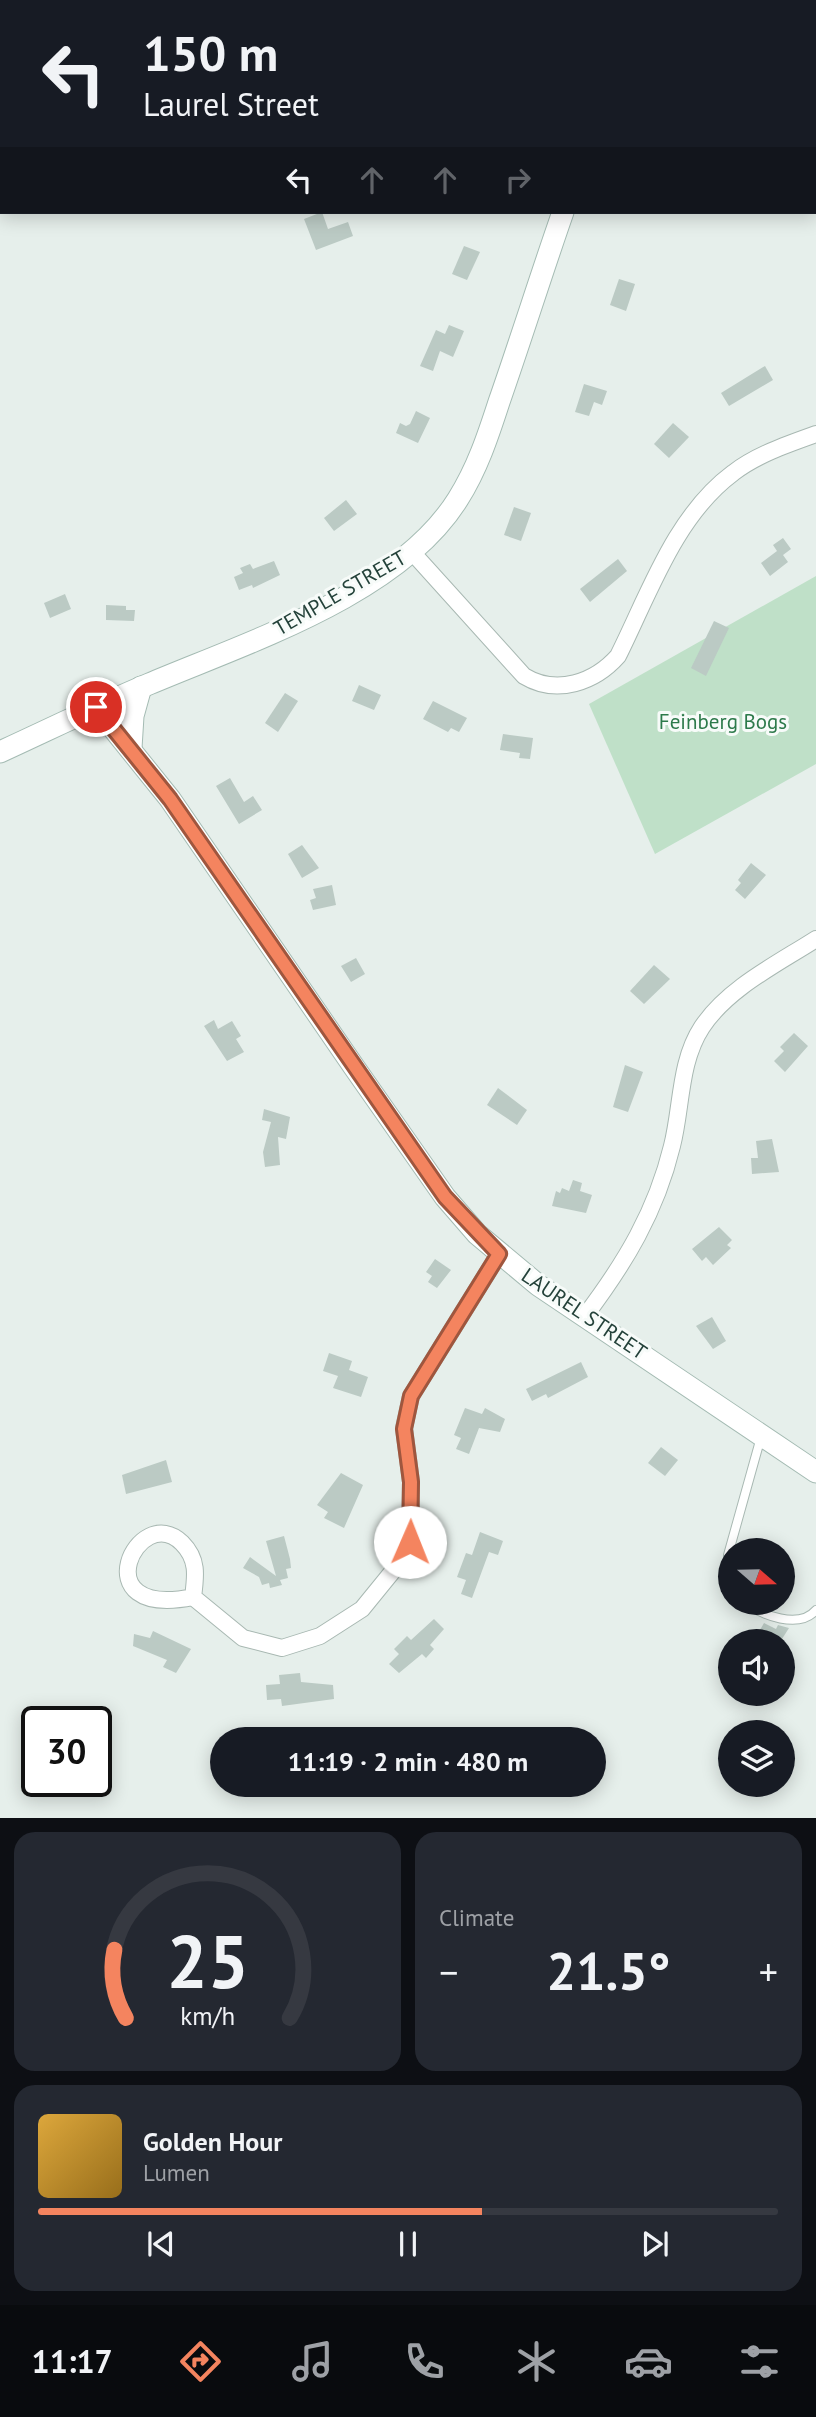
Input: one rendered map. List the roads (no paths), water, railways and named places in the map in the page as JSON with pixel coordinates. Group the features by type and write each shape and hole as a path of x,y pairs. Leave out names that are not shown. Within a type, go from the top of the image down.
{"main road":[{"name":"TEMPLE STREET","path":"0,752 141,687 299,620 371,580 412,552 446,517 476,465 523,338 563,214"},
{"path":"131,748 132,716 141,687"},
{"name":"LAUREL STREET","path":"96,707 170,799 445,1197 499,1254 585,1316 816,1472"}],"street":[{"path":"412,552 524,676 548,685 576,683 606,670 618,656 665,560 710,494 733,472 816,434"},
{"path":"585,1316 628,1257 651,1211 672,1148 684,1073 700,1030 733,994 816,939"},
{"path":"193,1597 196,1574 192,1554 178,1539 156,1534 139,1541 128,1558 129,1581 140,1596 159,1602 193,1597 243,1638 282,1648 320,1636 362,1609 397,1566 410,1542 411,1482 404,1429 411,1396 499,1254"}],"lane":[{"path":"732,1538 753,1456 762,1434"},
{"path":"776,1615 791,1621 813,1615 816,1610"}],"park label":[{"name":"Feinberg Bogs","path":"723,722"}]}
